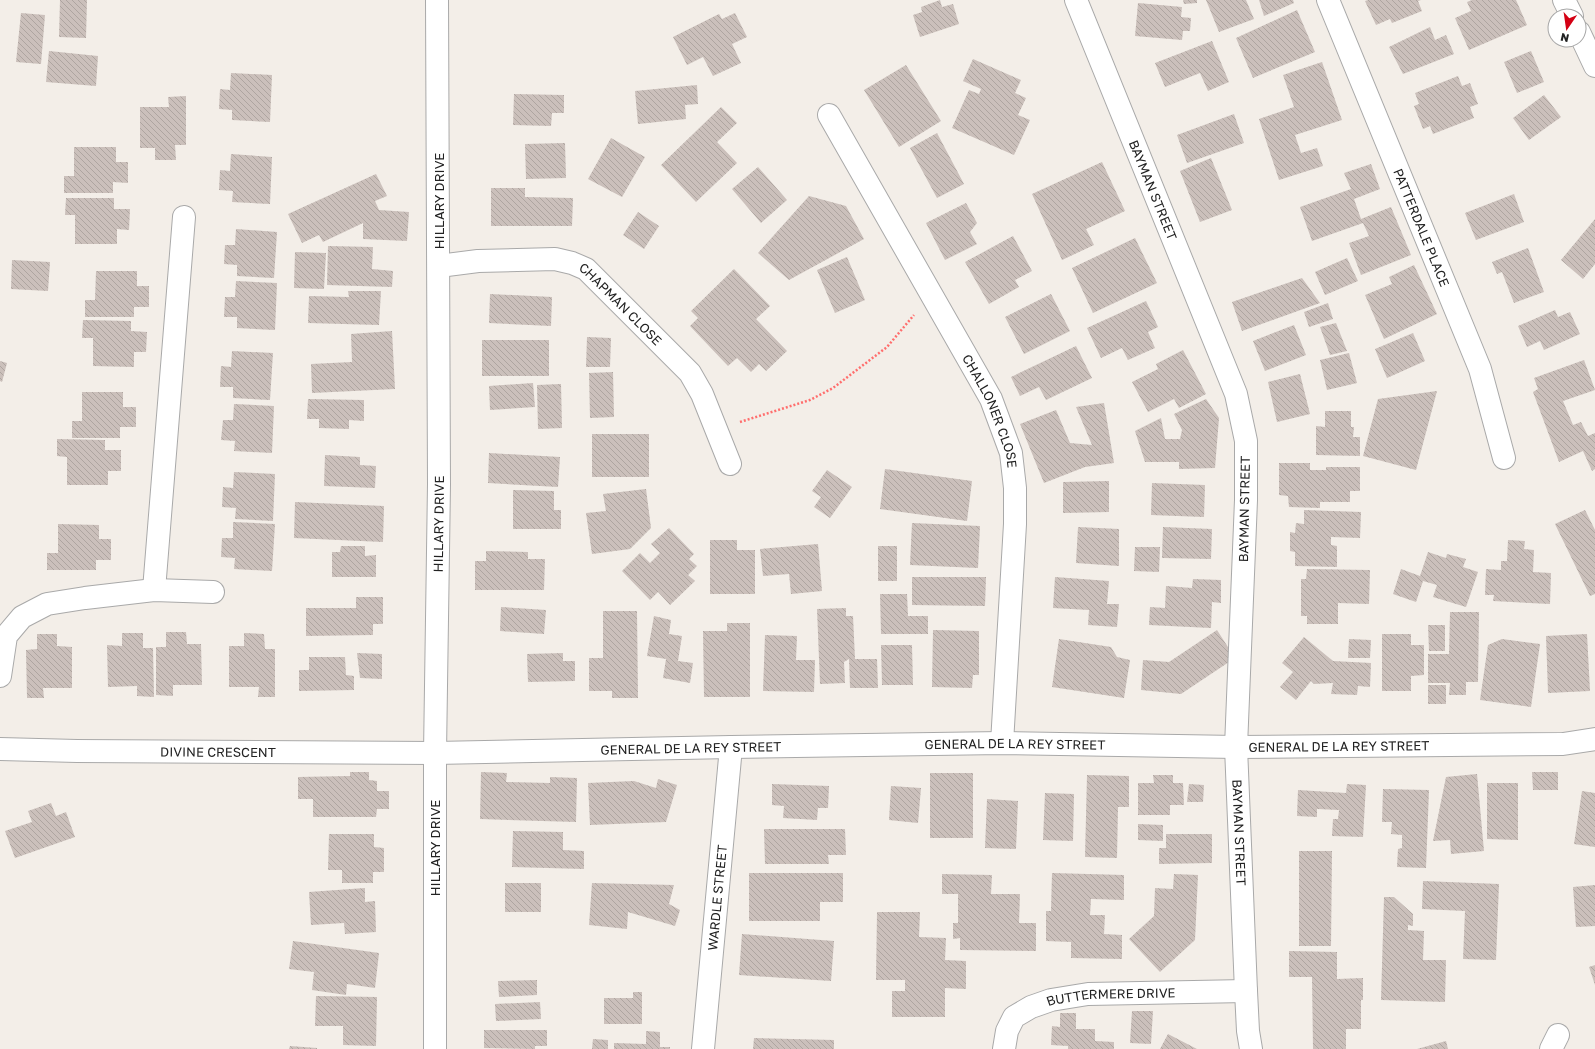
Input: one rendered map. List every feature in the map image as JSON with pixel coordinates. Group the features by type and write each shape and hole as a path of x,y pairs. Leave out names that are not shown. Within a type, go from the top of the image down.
{"street":[{"name":"HILLARY DRIVE","path":"435,1049 435,753 439,484 437,0"},
{"name":"BAYMAN STREET","path":"1076,0 1236,394 1246,441 1246,478 1236,747 1246,991 1248,1031 1251,1049"},
{"name":"PATTERDALE PLACE","path":"1328,0 1480,369 1504,458"},
{"path":"1587,48 1595,66"},
{"name":"CHALLONER CLOSE","path":"829,115 932,293 991,399 1011,453 1015,488 1015,524 1002,744"},
{"path":"154,590 184,217"},
{"name":"CHAPMAN CLOSE","path":"439,266 478,261 555,259 572,263 586,269 690,374 702,394 718,430 730,464"},
{"path":"0,676 6,636 22,617 47,604 154,590 213,592"},
{"name":"GENERAL DE LA REY STREET","path":"435,753 731,747 1002,744 1236,747 1562,744 1595,739"},
{"name":"WARDLE STREET","path":"703,1049 731,747"},
{"name":"DIVINE CRESCENT","path":"0,750 435,753"},
{"name":"BUTTERMERE DRIVE","path":"1004,1049 1007,1031 1014,1017 1030,1007 1051,1000 1088,994 1246,991"}],"path":[{"path":"718,430 810,400 833,388 887,346 903,330 932,293"}],"building":[{"path":"60,0 87,0 86,38 59,37"},
{"path":"940,0 942,7 953,4 959,24 920,37 913,15 922,12 921,7"},
{"path":"1183,0 1197,0 1197,3 1184,4"},
{"path":"1206,0 1246,0 1254,19 1219,32"},
{"path":"1259,0 1293,0 1294,3 1264,16"},
{"path":"1421,0 1418,1 1422,11 1392,23 1390,19 1376,25 1365,1"},
{"path":"1472,0 1516,0 1527,25 1469,50 1455,18 1471,11 1467,2"},
{"path":"1138,3 1182,7 1181,17 1191,18 1190,31 1183,31 1182,40 1135,36"},
{"path":"1297,10 1315,52 1253,78 1236,38"},
{"path":"21,13 45,15 41,64 16,62"},
{"path":"735,13 747,37 732,44 741,63 713,76 703,57 687,65 673,37 719,14 722,19"},
{"path":"1430,27 1435,40 1446,35 1454,54 1403,74 1389,47"},
{"path":"1212,41 1229,82 1208,91 1200,73 1165,87 1155,63"},
{"path":"49,51 98,56 96,86 46,82"},
{"path":"1531,51 1544,82 1517,93 1504,62"},
{"path":"973,59 1021,80 1015,93 1026,98 1018,115 1030,120 1014,155 952,128 969,90 979,94 981,89 963,81"},
{"path":"1322,62 1342,120 1295,135 1301,153 1317,148 1323,166 1279,180 1259,119 1294,107 1283,75"},
{"path":"906,65 941,121 899,147 864,90"},
{"path":"231,73 272,75 270,122 232,120 232,110 219,109 220,89 230,90"},
{"path":"1458,76 1462,86 1470,83 1478,104 1470,107 1474,118 1433,134 1430,126 1423,129 1414,106 1419,104 1415,93"},
{"path":"697,85 698,104 685,105 686,119 638,124 635,91"},
{"path":"514,94 564,95 564,113 552,113 551,126 513,125"},
{"path":"1544,95 1561,117 1529,140 1513,118"},
{"path":"186,96 186,145 175,145 176,160 155,160 155,148 140,148 140,107 169,107 168,97"},
{"path":"721,107 737,123 717,142 737,163 696,202 661,165"},
{"path":"1234,114 1244,143 1187,163 1177,135"},
{"path":"937,133 964,184 937,198 910,148"},
{"path":"611,138 645,157 622,197 588,179"},
{"path":"565,143 566,178 526,179 525,144"},
{"path":"74,147 116,147 116,162 128,162 128,183 113,182 113,193 64,193 64,176 74,176"},
{"path":"231,154 272,157 270,204 232,202 233,191 219,190 220,170 230,171"},
{"path":"1211,158 1232,210 1200,222 1180,171"},
{"path":"1102,162 1125,211 1086,229 1094,245 1062,260 1032,194"},
{"path":"1371,164 1380,189 1354,199 1361,219 1391,207 1411,255 1361,275 1349,243 1369,236 1363,223 1312,241 1300,207 1351,189 1344,173"},
{"path":"758,167 787,200 761,223 732,189"},
{"path":"376,174 387,196 375,201 379,210 409,212 407,241 363,239 363,223 323,242 319,235 302,243 288,214"},
{"path":"491,188 525,188 525,197 573,198 572,226 491,226"},
{"path":"1514,194 1524,222 1476,240 1465,213"},
{"path":"809,196 846,206 864,239 789,280 758,253"},
{"path":"66,198 114,198 114,209 130,209 129,230 117,229 117,244 75,244 75,215 65,215"},
{"path":"966,203 977,223 970,232 977,244 945,260 926,223"},
{"path":"638,212 659,226 644,249 623,235"},
{"path":"1595,219 1595,264 1583,279 1561,260"},
{"path":"236,229 277,232 274,278 237,276 237,265 224,264 225,245 235,245"},
{"path":"1013,236 1032,271 1015,280 1019,287 989,304 965,262"},
{"path":"1135,238 1157,283 1093,313 1072,268"},
{"path":"328,246 373,247 372,269 393,271 392,287 327,285"},
{"path":"1528,248 1544,292 1514,303 1502,272 1497,274 1492,262"},
{"path":"295,252 326,253 324,289 294,288"},
{"path":"847,257 865,300 835,313 817,270"},
{"path":"1347,258 1358,281 1325,295 1315,272"},
{"path":"12,260 50,262 48,291 11,289"},
{"path":"1414,265 1437,314 1384,339 1365,295 1392,284 1389,277"},
{"path":"734,269 770,306 756,319 787,351 766,371 759,364 751,372 737,358 728,366 690,326 698,318 691,311"},
{"path":"96,271 137,271 137,286 149,286 149,307 134,307 134,317 85,317 85,300 95,300"},
{"path":"1302,278 1320,303 1242,331 1232,302"},
{"path":"236,281 277,283 275,330 237,328 237,317 224,317 225,297 235,297"},
{"path":"348,291 381,291 379,325 308,323 309,296 349,297"},
{"path":"490,294 552,297 551,326 489,323"},
{"path":"1051,294 1070,331 1024,354 1005,317"},
{"path":"1146,301 1158,327 1148,332 1155,348 1128,360 1122,348 1101,358 1087,328"},
{"path":"1328,303 1333,319 1309,327 1304,312"},
{"path":"1555,310 1558,317 1570,312 1580,334 1544,350 1540,341 1527,347 1518,326"},
{"path":"83,320 131,321 131,331 147,332 146,352 134,352 134,367 93,366 93,338 82,338"},
{"path":"1336,323 1347,351 1330,355 1320,327"},
{"path":"1294,325 1306,355 1265,371 1253,341"},
{"path":"392,331 395,389 312,393 311,364 352,362 351,334"},
{"path":"1413,333 1425,361 1387,378 1375,349"},
{"path":"587,337 611,338 610,367 586,367"},
{"path":"482,340 549,340 549,376 482,376"},
{"path":"1076,346 1092,378 1046,400 1039,387 1020,396 1011,377"},
{"path":"1183,350 1206,394 1179,408 1174,399 1148,412 1132,382 1158,369 1156,364"},
{"path":"232,351 273,353 270,400 233,398 233,387 220,387 221,366 231,367"},
{"path":"1349,353 1357,383 1327,390 1320,360"},
{"path":"1584,360 1595,390 1563,401 1573,425 1581,422 1588,436 1595,433 1595,469 1592,471 1583,451 1559,462 1533,392 1538,389 1534,378"},
{"path":"0,361 7,363 2,382 0,381"},
{"path":"613,372 614,417 590,418 589,373"},
{"path":"1300,374 1310,414 1277,422 1268,382"},
{"path":"533,383 535,407 490,410 489,386"},
{"path":"561,384 562,428 538,429 537,385"},
{"path":"1437,391 1416,470 1363,456 1378,399"},
{"path":"82,392 123,392 123,407 136,407 136,427 120,427 120,438 72,438 72,421 82,421"},
{"path":"308,399 364,400 364,421 349,420 349,429 319,428 319,419 307,419"},
{"path":"1206,399 1219,418 1215,468 1179,469 1179,462 1145,462 1135,431 1161,418 1165,439 1180,439 1182,430 1174,414"},
{"path":"1104,403 1114,463 1085,467 1044,483 1020,424 1056,410 1070,443 1092,445 1076,407"},
{"path":"234,404 274,406 272,453 234,451 235,441 221,440 223,420 233,420"},
{"path":"1325,411 1351,411 1351,427 1354,427 1353,437 1360,437 1360,456 1316,455 1316,426 1325,427"},
{"path":"592,434 649,434 649,477 592,477"},
{"path":"57,439 105,440 105,450 121,450 121,471 108,471 108,485 67,485 67,457 57,456"},
{"path":"489,453 560,457 558,487 488,483"},
{"path":"325,455 360,457 360,465 376,466 375,488 324,486"},
{"path":"1279,463 1310,463 1310,470 1326,470 1326,467 1360,467 1360,491 1350,491 1350,502 1320,502 1320,508 1289,507 1288,496 1279,495"},
{"path":"885,469 972,481 967,521 880,509"},
{"path":"827,470 852,487 830,518 814,507 821,497 812,491"},
{"path":"234,472 275,474 273,521 235,519 236,508 222,507 223,487 233,488"},
{"path":"1109,481 1109,512 1063,513 1063,482"},
{"path":"1152,483 1205,485 1204,517 1151,515"},
{"path":"646,489 651,528 630,549 592,554 586,513 606,511 603,494"},
{"path":"513,490 554,491 554,510 561,510 561,529 513,529"},
{"path":"295,502 384,506 383,542 294,538"},
{"path":"1304,510 1361,512 1360,538 1331,537 1331,545 1337,546 1337,567 1295,566 1295,552 1290,551 1290,532 1295,533 1296,523 1304,524"},
{"path":"1585,510 1595,530 1595,594 1590,596 1555,524"},
{"path":"233,522 275,524 272,571 234,569 235,558 221,557 222,538 233,538"},
{"path":"912,523 980,526 978,568 910,565"},
{"path":"58,524 99,525 99,539 111,539 111,560 96,560 96,570 47,570 47,553 58,553"},
{"path":"1078,527 1119,529 1119,566 1076,563"},
{"path":"1163,527 1212,529 1211,559 1162,558"},
{"path":"669,528 694,554 689,559 697,566 688,575 695,581 670,605 658,592 650,600 622,571 640,553 650,563 660,553 651,544"},
{"path":"710,540 737,540 737,550 755,550 755,594 710,594"},
{"path":"1508,540 1525,541 1524,549 1534,550 1533,572 1551,573 1550,604 1493,601 1494,595 1485,595 1486,569 1501,570 1501,561 1507,561"},
{"path":"818,544 822,591 791,594 789,574 763,576 760,549"},
{"path":"341,546 365,546 365,556 376,555 376,577 332,577 332,552 340,552"},
{"path":"878,546 897,546 897,581 878,581"},
{"path":"1135,547 1160,547 1159,572 1134,571"},
{"path":"486,551 528,552 528,559 545,559 544,590 475,590 475,561 486,561"},
{"path":"1428,552 1446,558 1447,554 1466,559 1463,567 1478,572 1466,607 1433,597 1437,585 1423,581 1416,602 1393,594 1401,569 1420,576"},
{"path":"1307,569 1370,570 1369,604 1338,603 1338,624 1307,624 1307,616 1301,616 1301,579 1306,579"},
{"path":"912,577 986,577 985,606 912,605"},
{"path":"1055,577 1109,581 1107,604 1119,604 1117,627 1088,625 1089,610 1053,608"},
{"path":"1193,579 1221,580 1221,603 1212,602 1211,628 1149,625 1150,607 1165,608 1166,586 1192,588"},
{"path":"880,594 907,594 908,616 928,616 928,634 881,634"},
{"path":"356,597 383,597 383,624 373,624 373,635 306,636 306,608 356,608"},
{"path":"501,607 546,610 544,634 500,631"},
{"path":"846,608 846,616 853,616 855,659 877,659 878,688 850,688 849,659 844,662 845,683 820,684 817,609"},
{"path":"603,611 637,611 638,698 612,698 612,691 589,691 589,658 603,658"},
{"path":"1450,612 1479,612 1478,682 1466,682 1466,695 1449,695 1450,683 1428,683 1428,654 1449,654"},
{"path":"654,616 671,620 669,634 682,636 678,661 693,663 690,683 663,678 666,659 647,656"},
{"path":"727,623 750,623 750,697 704,697 703,631 727,631"},
{"path":"1428,625 1445,625 1445,651 1429,651"},
{"path":"933,630 979,631 979,675 973,675 972,688 932,687"},
{"path":"1217,630 1235,658 1181,694 1141,690 1143,660 1169,662"},
{"path":"166,632 186,632 187,644 201,644 202,685 173,685 173,696 156,695 156,647 166,647"},
{"path":"122,633 143,633 143,648 153,648 154,697 137,696 137,686 108,687 107,645 122,646"},
{"path":"244,633 264,634 265,649 275,649 275,697 258,697 259,687 229,687 229,646 244,646"},
{"path":"37,634 57,634 57,646 72,647 72,688 43,688 44,698 27,698 26,650 37,649"},
{"path":"1382,634 1411,634 1411,645 1424,645 1424,675 1411,676 1411,691 1382,691"},
{"path":"1587,634 1590,691 1548,693 1546,636"},
{"path":"765,635 797,636 796,660 815,660 814,692 763,691"},
{"path":"1304,637 1333,661 1371,663 1370,687 1358,686 1357,695 1331,694 1333,683 1314,684 1311,681 1296,700 1280,687 1293,672 1282,663"},
{"path":"1059,639 1111,647 1117,657 1130,660 1124,698 1052,687"},
{"path":"1349,639 1371,640 1370,658 1348,658"},
{"path":"1502,639 1540,644 1531,707 1480,700 1488,645"},
{"path":"881,645 912,645 913,685 882,685"},
{"path":"357,653 382,654 382,679 360,678"},
{"path":"563,653 563,661 575,661 575,681 528,682 527,654"},
{"path":"309,657 345,657 346,675 354,676 354,690 299,691 299,670 309,670"},
{"path":"1428,685 1446,685 1446,704 1428,704"},
{"path":"350,772 369,772 369,780 377,781 377,791 389,791 389,809 377,809 376,817 313,817 313,799 298,799 298,777 350,776"},
{"path":"481,772 507,773 506,782 550,783 550,777 577,778 576,822 480,819"},
{"path":"1532,772 1558,772 1558,790 1533,790"},
{"path":"930,773 973,773 973,838 930,838"},
{"path":"1477,774 1484,851 1451,854 1450,840 1433,841 1446,777"},
{"path":"1087,775 1129,776 1129,807 1118,807 1117,858 1085,857"},
{"path":"1153,775 1173,775 1173,783 1183,783 1184,805 1170,805 1170,815 1138,815 1138,783 1154,783"},
{"path":"658,779 677,785 666,822 590,825 588,783 634,781 656,788"},
{"path":"1487,783 1518,783 1518,840 1487,839"},
{"path":"772,784 829,786 828,808 818,808 817,820 783,818 784,806 772,805"},
{"path":"1189,784 1204,785 1203,802 1187,802"},
{"path":"1347,784 1366,785 1363,837 1332,836 1333,819 1338,819 1339,810 1317,809 1317,817 1297,816 1298,790 1346,793"},
{"path":"891,786 921,788 918,823 889,820"},
{"path":"1383,789 1429,790 1426,868 1397,867 1398,849 1402,848 1402,835 1391,834 1392,822 1382,822"},
{"path":"1582,791 1595,793 1595,847 1574,844"},
{"path":"1045,793 1074,794 1073,841 1043,840"},
{"path":"987,799 1018,801 1016,849 985,848"},
{"path":"51,803 56,816 66,812 75,837 15,858 5,831 32,822 28,811"},
{"path":"1138,824 1163,825 1163,841 1138,840"},
{"path":"764,829 845,829 846,855 828,855 829,864 765,864"},
{"path":"513,831 563,832 563,850 584,851 584,869 512,867"},
{"path":"329,834 374,834 374,847 384,848 384,872 373,872 373,883 342,883 342,870 328,870"},
{"path":"1166,834 1212,834 1212,863 1159,864 1159,848 1166,848"},
{"path":"1299,851 1332,851 1331,946 1299,946"},
{"path":"749,873 843,873 843,902 820,902 820,921 749,921"},
{"path":"1052,873 1124,875 1124,900 1091,899 1090,915 1105,915 1104,934 1122,935 1122,959 1071,958 1071,942 1046,941 1046,911 1051,911"},
{"path":"942,874 992,875 991,894 1020,894 1019,923 1036,923 1036,951 960,950 960,938 953,939 953,923 958,923 958,894 942,894"},
{"path":"1174,874 1198,875 1195,940 1160,972 1129,939 1154,916 1155,888 1173,889"},
{"path":"1423,881 1499,884 1496,960 1463,959 1465,911 1422,909"},
{"path":"505,883 541,883 541,912 505,912"},
{"path":"592,883 674,885 669,904 680,910 675,926 628,912 627,929 589,925"},
{"path":"1595,885 1595,926 1576,927 1573,887"},
{"path":"365,888 365,902 375,901 376,932 345,934 344,923 311,925 309,892"},
{"path":"1384,897 1394,897 1413,914 1413,926 1408,925 1408,930 1424,931 1423,960 1446,960 1445,1002 1381,1000"},
{"path":"877,912 920,912 919,937 946,938 945,960 966,961 966,989 945,988 945,1017 892,1017 892,991 905,991 905,980 876,980"},
{"path":"742,934 834,941 831,981 739,975"},
{"path":"293,941 379,953 375,988 347,984 346,995 312,990 314,972 289,969"},
{"path":"1289,951 1337,952 1337,979 1363,978 1361,1029 1346,1029 1346,1049 1313,1049 1312,977 1289,977"},
{"path":"1595,965 1595,985 1589,967"},
{"path":"537,980 537,995 499,997 498,981"},
{"path":"633,992 642,992 642,1024 604,1024 604,998 633,998"},
{"path":"316,996 377,997 376,1046 343,1045 343,1026 315,1026"},
{"path":"540,1002 541,1019 496,1021 495,1004"},
{"path":"1132,1011 1153,1011 1151,1044 1130,1043"},
{"path":"1060,1013 1076,1013 1076,1029 1095,1029 1095,1041 1114,1042 1114,1049 1068,1049 1068,1046 1051,1045 1052,1026 1060,1027"},
{"path":"484,1030 547,1030 547,1046 535,1046 535,1049 484,1048"},
{"path":"646,1031 660,1032 660,1047 670,1047 670,1049 614,1049 614,1043 646,1044"},
{"path":"1168,1034 1197,1049 1160,1049"},
{"path":"754,1038 834,1040 834,1049 753,1049"},
{"path":"593,1039 608,1040 608,1049 592,1049"},
{"path":"1446,1041 1448,1049 1417,1049"},
{"path":"290,1046 317,1048 317,1049 289,1049"}]}
